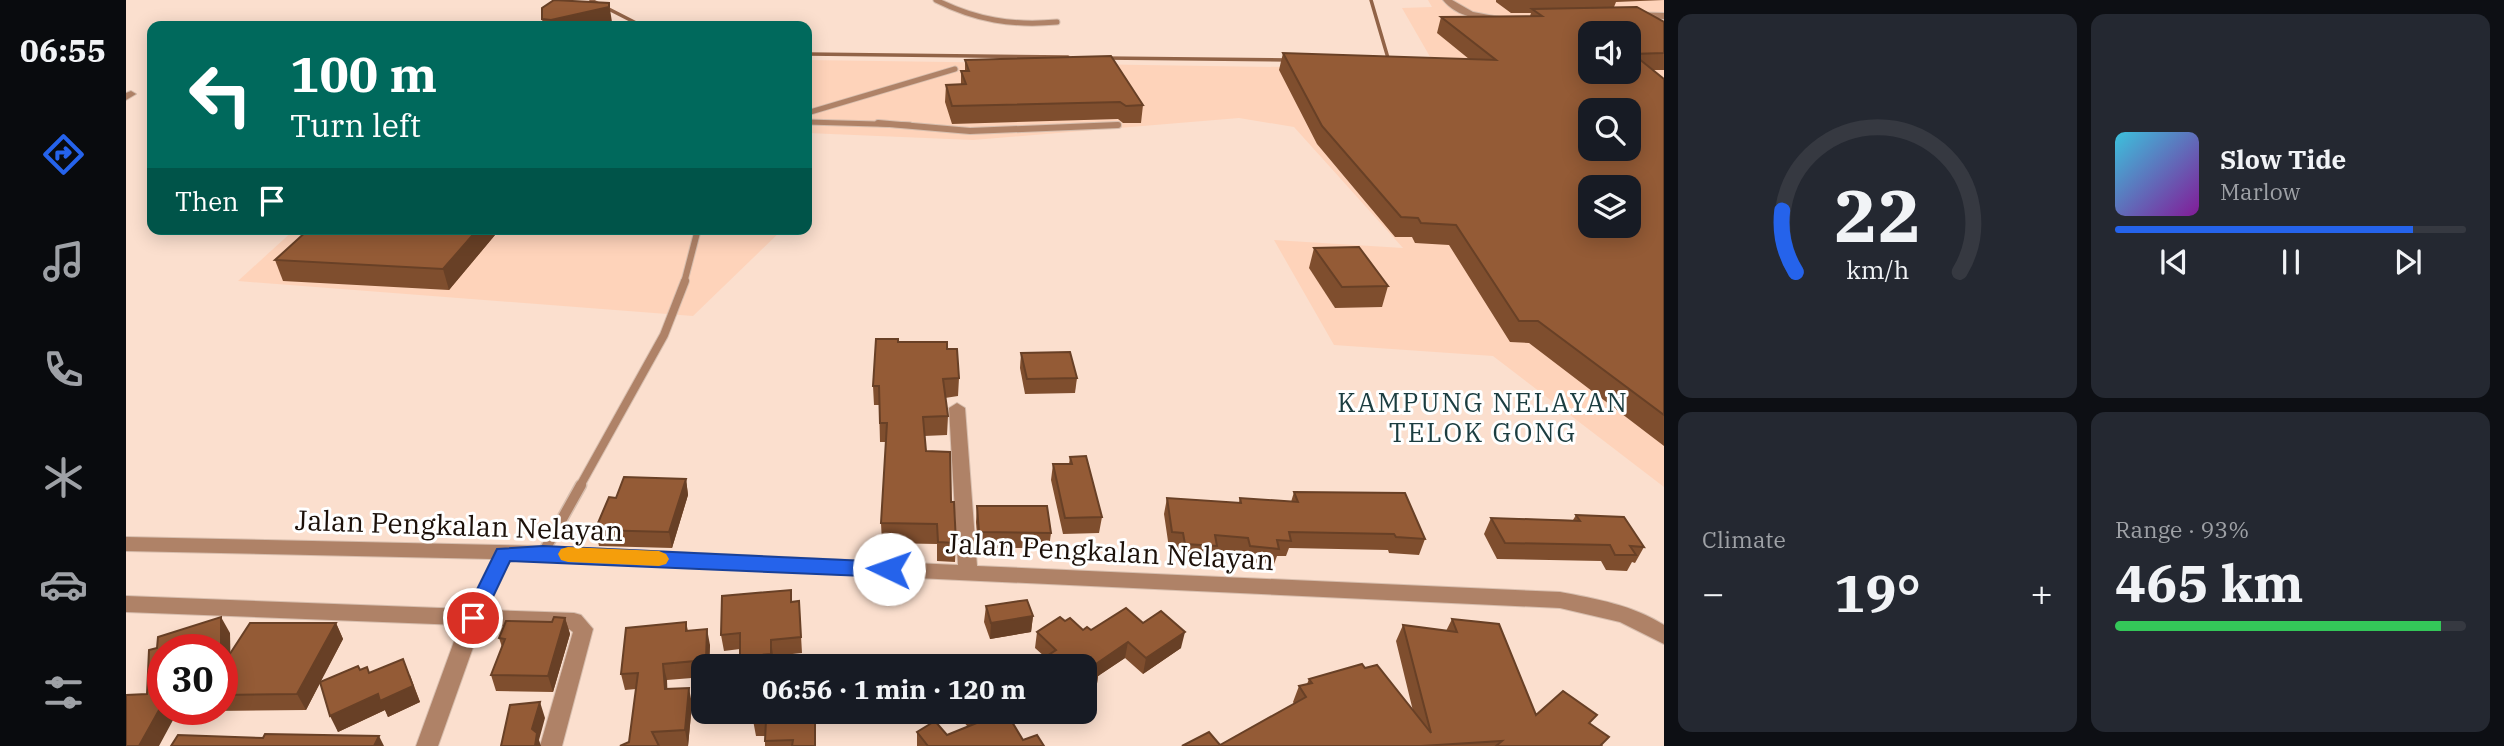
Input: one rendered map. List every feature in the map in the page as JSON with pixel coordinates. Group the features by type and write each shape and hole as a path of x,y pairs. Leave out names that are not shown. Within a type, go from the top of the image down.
{"street":[{"path":"1447,0 1453,8 1466,14 1514,18"},
{"path":"1620,15 1664,16"},
{"path":"957,408 968,573"},
{"name":"Jalan Pengkalan Nelayan","path":"126,544 543,553 1560,600 1617,611 1638,619 1664,636"},
{"path":"427,746 473,618 504,554"},
{"path":"126,604 570,620 583,629 551,746"}],"lane":[{"path":"936,0 985,21 1016,25 1057,22"},
{"path":"812,112 955,69"},
{"path":"812,122 896,123 970,131 1118,125"},
{"path":"543,553 664,335 684,285 696,235"}],"shaded area":[{"path":"1428,0 1664,0 1664,487 1493,356 1334,345 1274,240 1403,248 1294,127 1239,118 973,140 812,133 812,60 1415,69 1433,62 1402,8 1432,7"},
{"path":"288,235 777,235 693,316 238,281"}],"building":[{"path":"554,0 609,3 609,7 551,20 542,19 542,8"},
{"path":"1637,7 1664,22 1664,53 1641,54 1641,21 1578,21 1578,84 1641,84 1641,60 1664,79 1664,415 1538,321 1519,321 1456,225 1421,223 1418,218 1401,217 1322,126 1283,53 1496,60 1441,17 1542,16 1532,9"},
{"path":"1111,56 1143,105 1126,106 1120,102 952,106 946,85 966,84 961,71 969,71 965,60"},
{"path":"302,235 473,235 443,269 275,260"},
{"path":"1359,247 1388,286 1342,287 1314,248"},
{"path":"876,339 947,342 947,349 957,349 959,378 943,379 948,416 923,417 926,451 950,452 951,502 954,502 956,543 938,542 937,524 881,523 887,423 880,423 879,386 873,386"},
{"path":"1070,352 1077,378 1027,379 1021,353"},
{"path":"1086,456 1102,517 1065,518 1053,464 1072,464 1070,457"},
{"path":"624,477 686,479 669,532 595,530 609,497 616,498"},
{"path":"1294,492 1405,493 1425,539 1396,537 1394,534 1289,532 1291,541 1277,540 1279,549 1250,546 1248,538 1215,535 1217,546 1185,544 1183,533 1172,532 1167,498 1241,503 1240,498 1298,502"},
{"path":"977,506 1047,506 1051,533 979,532"},
{"path":"1576,515 1624,517 1644,547 1630,546 1636,555 1615,555 1610,545 1505,543 1491,518 1580,521"},
{"path":"791,590 791,602 799,601 801,637 771,640 771,654 740,654 740,633 721,635 722,596"},
{"path":"1027,600 1033,616 991,623 986,606"},
{"path":"1126,608 1143,623 1161,611 1185,632 1146,658 1128,642 1097,663 1097,654 1050,654 1056,650 1037,632 1060,617 1065,621 1070,618 1083,630 1087,627 1091,630"},
{"path":"221,617 221,634 167,634"},
{"path":"554,617 565,618 548,676 491,675 505,639 499,638 506,621 552,622"},
{"path":"1452,619 1499,624 1536,715 1563,691 1597,715 1589,723 1609,737 1600,746 1496,746 1502,741 1421,746 1182,746 1209,732 1220,745 1306,697 1299,686 1312,683 1309,679 1362,664 1365,668 1377,665 1431,733 1403,625 1457,632"},
{"path":"686,622 686,631 707,629 706,654 691,654 691,661 663,664 665,689 689,688 685,730 652,732 659,746 620,746 629,742 638,673 621,674 626,628"},
{"path":"250,623 336,623 297,694 238,695 238,641"},
{"path":"403,659 413,686 380,701 378,694 330,716 320,682 358,666 360,670 367,667 369,673"},
{"path":"147,694 147,725 151,725 139,746 126,746 126,695"},
{"path":"540,702 532,729 537,733 535,746 501,746 510,705"},
{"path":"766,724 815,724 815,746 792,746 793,740 765,741"},
{"path":"930,724 938,724 947,735 974,724 1013,724 1023,740 1037,735 1044,746 928,746 917,732"},
{"path":"265,734 379,736 374,746 171,746 178,735 263,738"}],"waterway":[{"path":"591,0 632,21"},
{"path":"1371,0 1388,58 1383,59"},
{"path":"812,54 1068,57"},
{"path":"1103,58 1289,60"}],"slow traffic":[{"path":"568,554 659,559"}],"district":[{"name":"KAMPUNG NELAYAN TELOK GONG","path":"1483,417"}],"route":[{"path":"473,618 504,554 543,553 889,569"}]}
